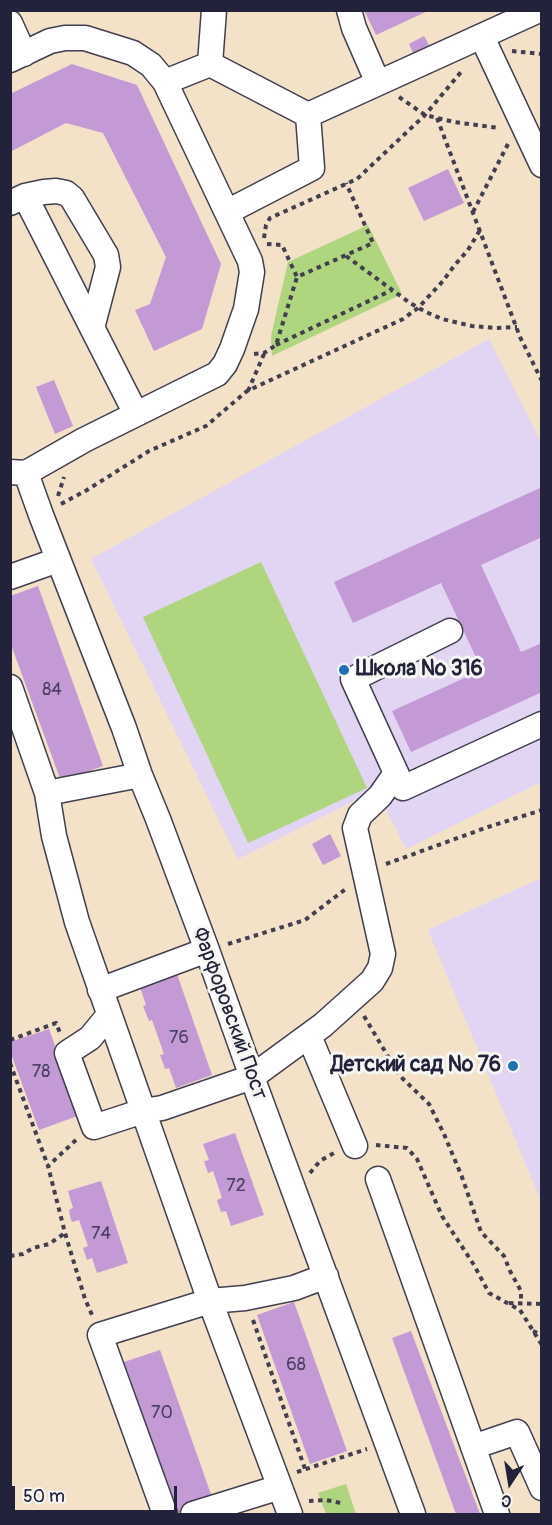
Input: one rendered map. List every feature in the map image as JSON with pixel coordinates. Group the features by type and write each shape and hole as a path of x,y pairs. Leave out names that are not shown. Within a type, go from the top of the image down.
{"street":[{"path":"210,64 214,10"},
{"path":"349,10 354,28 378,83"},
{"path":"308,115 378,83 484,41 539,10"},
{"path":"10,23 17,57 50,41 86,38 134,53 151,65 165,82 250,261 252,272 246,309 232,349 218,374 18,473"},
{"path":"484,41 520,128 542,165"},
{"path":"165,82 210,64 308,115"},
{"path":"227,212 312,168 308,115"},
{"path":"92,328 108,267 106,255 72,198 66,193 44,192 18,200 92,328 136,414"},
{"name":"Фарфоровский Пост","path":"18,473 41,515 124,728 413,1515"},
{"path":"10,577 58,560"},
{"path":"450,631 353,679 403,788 542,724"},
{"path":"10,687 47,793 54,836 77,922 210,1300 283,1496 193,1515"},
{"path":"109,1015 90,1038 67,1053 94,1127 143,1111 162,1108 252,1077 309,1036 372,981 380,968 383,954 355,828 360,815 380,796 396,773"},
{"path":"47,793 140,775"},
{"path":"100,990 207,950"},
{"path":"309,1036 356,1146"},
{"path":"378,1179 497,1515"},
{"path":"165,1515 100,1335 210,1300 245,1298 294,1287 326,1276"},
{"path":"473,1447 517,1432 542,1488"}],"path":[{"path":"276,345 297,277 282,244 264,244 266,225 270,218 357,178 425,115 484,41"},
{"path":"378,83 425,115 454,122 520,128"},
{"path":"437,118 517,327 542,381"},
{"path":"473,213 498,162 520,128"},
{"path":"297,277 373,243 346,183"},
{"path":"84,440 68,468 56,507 149,451 206,426 247,391 403,319 418,308 468,250 480,230"},
{"path":"345,256 418,308 442,319 455,323 496,328 517,327"},
{"path":"232,349 247,354 264,353 276,345 392,290"},
{"path":"247,391 264,353"},
{"path":"354,998 399,1074 429,1104 458,1166 481,1232 504,1256 521,1291 521,1303"},
{"path":"10,1040 56,1023 67,1053"},
{"path":"10,1063 48,1166 85,1299 100,1335"},
{"path":"48,1166 66,1148 94,1127"},
{"path":"292,1186 311,1172 320,1161 332,1154 356,1146 381,1144 407,1148 417,1159 442,1216 489,1293 520,1310 542,1345"},
{"path":"10,1256 23,1254 33,1248 49,1244 65,1233"},
{"path":"245,1298 305,1469"},
{"path":"507,1302 542,1304"},
{"path":"533,1331 542,1335"},
{"path":"283,1496 305,1469 388,1442"},
{"path":"283,1496 341,1503"}],"shaded area":[{"name":"Школа № 316","path":"489,339 541,442 541,782 406,849 376,790 238,859 91,559"},
{"name":"Детский сад № 76","path":"541,878 541,1201 428,930"}],"green space":[{"path":"368,225 402,294 272,356 271,336 288,262"},
{"path":"261,562 367,788 248,843 143,617"},
{"path":"346,1484 356,1514 326,1514 318,1493"}],"building":[{"path":"364,10 430,10 376,35"},
{"path":"424,36 430,47 414,55 409,44"},
{"path":"72,64 137,85 221,264 202,329 154,351 135,310 150,304 166,257 103,133 66,123 10,152 10,94"},
{"path":"448,169 464,203 424,221 408,188"},
{"path":"54,380 73,426 55,434 36,387"},
{"path":"542,487 542,537 481,565 521,652 542,643 542,692 411,752 392,711 482,670 441,583 353,623 334,582"},
{"path":"38,586 103,766 61,781 10,642 10,596"},
{"path":"330,834 341,856 323,865 312,844"},
{"path":"177,974 212,1075 176,1088 169,1068 165,1069 160,1055 164,1054 152,1020 149,1021 143,1006 146,1005 140,987"},
{"path":"49,1029 80,1115 39,1130 10,1051 10,1042"},
{"path":"235,1133 264,1215 231,1226 226,1211 221,1212 217,1200 222,1198 213,1171 208,1173 204,1161 209,1160 203,1144"},
{"path":"101,1181 128,1263 97,1273 92,1258 87,1260 83,1248 88,1246 79,1220 72,1222 69,1210 73,1208 68,1191"},
{"path":"294,1302 347,1451 310,1464 257,1315"},
{"path":"411,1331 480,1514 456,1514 392,1338"},
{"path":"160,1350 213,1500 177,1513 124,1362"}],"place":[{"name":"Школа № 316","path":"344,670"},
{"name":"Детский сад № 76","path":"513,1066"}]}
